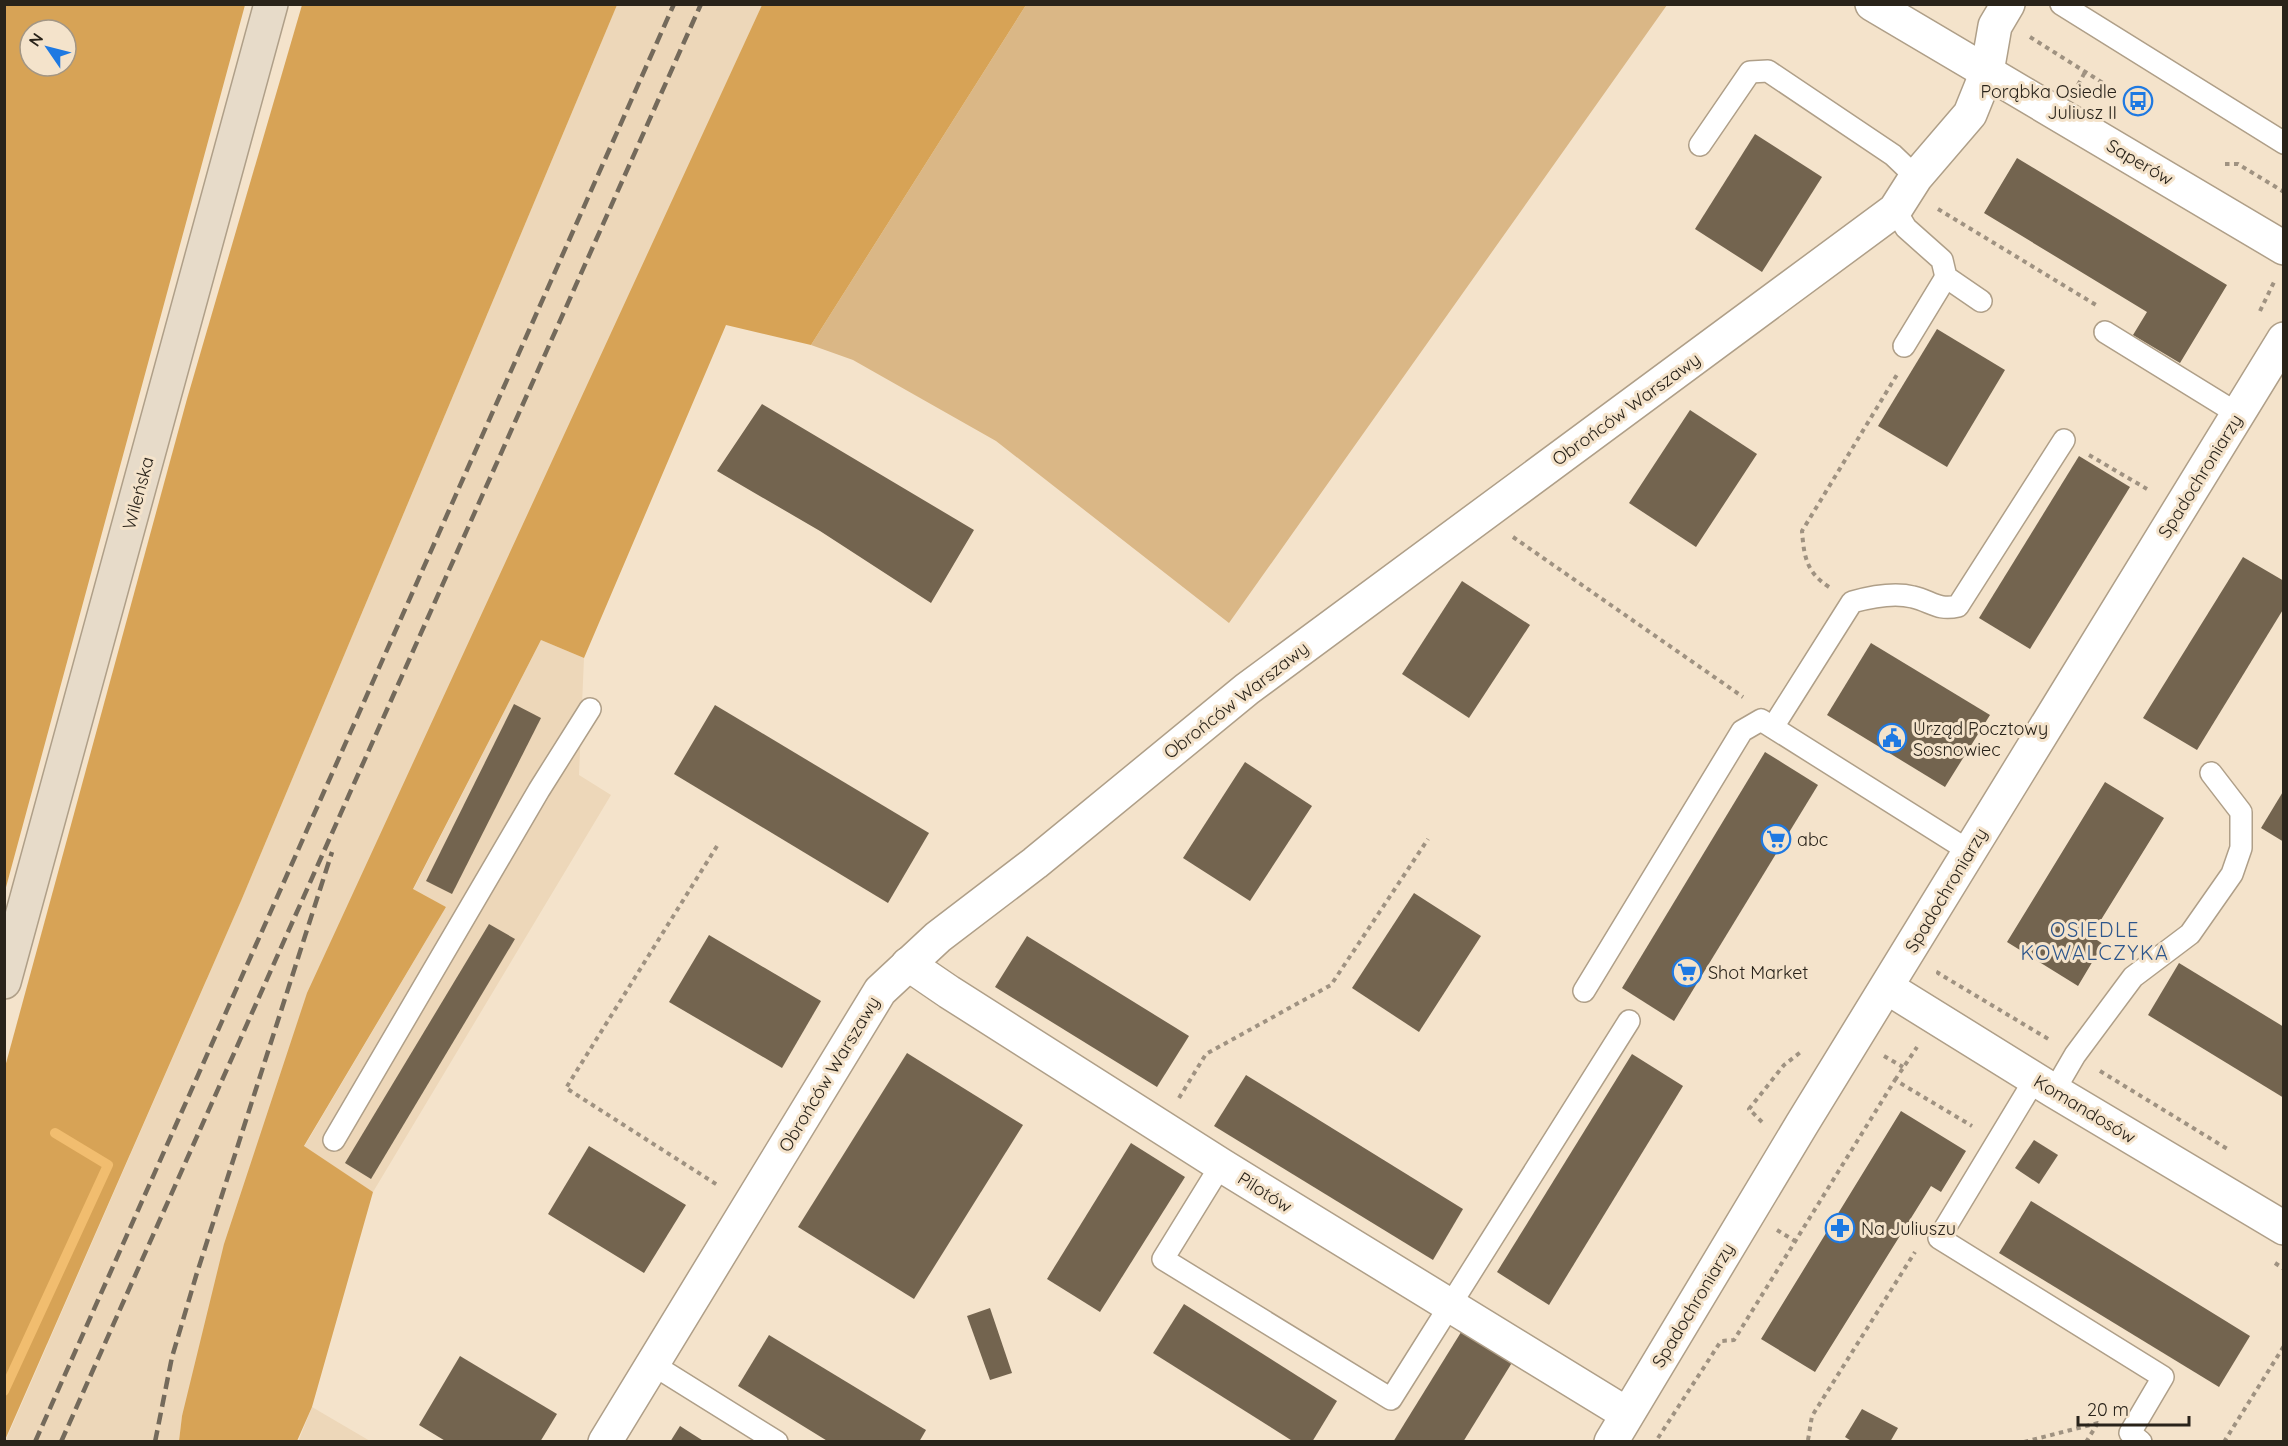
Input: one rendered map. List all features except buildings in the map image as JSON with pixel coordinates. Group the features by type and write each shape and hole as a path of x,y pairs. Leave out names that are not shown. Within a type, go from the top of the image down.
{"street":[{"name":"Wileńska","path":"4,982 271,4"},
{"name":"Saperów","path":"1872,4 2283,248"},
{"name":"Obrońców Warszawy","path":"605,1442 880,991 938,937 1035,863 1247,689 1895,210 1916,177 1970,114 1987,72 1995,26 2008,4"},
{"name":"Spadochroniarzy","path":"1611,1442 2283,339"},
{"name":"Pilotów","path":"908,964 1221,1165 1628,1414"},
{"name":"Komandosów","path":"1887,988 2283,1228"}],"lane":[{"path":"2061,4 2283,143"},
{"path":"1700,146 1750,72 1768,71 1893,155 1916,177"},
{"path":"1895,210 1906,228 1942,260 1946,277 1981,301"},
{"path":"1905,346 1946,277"},
{"path":"2104,332 2238,414"},
{"path":"1584,991 1742,731 1767,723 1852,602 1872,597 1911,596 1945,609 1958,606 2064,440"},
{"path":"334,1140 539,790 590,709"},
{"path":"1767,723 1969,851"},
{"path":"2141,1442 2130,1433 2163,1377 1939,1238 2045,1085 2075,1055 2133,977 2190,934 2232,874 2241,848 2241,812 2211,773"},
{"path":"1221,1165 1163,1259 1391,1399 1629,1021"},
{"path":"652,1364 770,1440"}],"path":[{"path":"2027,35 2103,83 2106,91"},
{"path":"2060,115 2085,72"},
{"path":"2225,164 2238,164 2283,192"},
{"path":"1936,207 2107,311 2104,332"},
{"path":"1852,602 1818,579 1804,557 1802,531 1908,358 1905,346"},
{"path":"2064,440 2147,489"},
{"path":"1508,533 1740,693 1767,723"},
{"path":"1161,1127 1206,1054 1331,985 1428,839"},
{"path":"717,846 566,1088 749,1206"},
{"path":"1953,982 2236,1155"},
{"path":"1656,1442 1721,1341 1734,1340 1916,1046 1926,1052"},
{"path":"1895,1080 1975,1128"},
{"path":"1808,1441 1812,1416 1915,1251"},
{"path":"2224,1442 2283,1346"},
{"path":"2024,1442 2098,1423 2086,1442"}],"shaded area":[{"path":"4,5 245,5 5,891"},
{"path":"302,5 617,5 241,901 5,1440 5,1067 187,399"},
{"path":"617,5 762,5 659,231 182,1416 179,1441 5,1442 241,901"},
{"path":"762,5 1026,5 811,345 726,325 584,658 541,640 413,889 446,907 304,1146 373,1192 312,1407 297,1441 179,1441 182,1416 224,1244 307,993"},
{"path":"1026,5 1667,5 1229,623 996,441 853,360 811,345"},
{"path":"541,640 584,658 579,775 611,795 373,1192 304,1147 446,907 413,890"},
{"path":"312,1407 370,1441 298,1442"}],"waterway":[{"path":"4,1391 108,1165 55,1133"}],"railway":[{"path":"35,1442 674,4"},
{"path":"61,1442 701,4"},
{"path":"155,1442 172,1357 196,1276 332,852"}],"place":[{"name":"Porąbka Osiedle Juliusz II","path":"2138,101"},
{"name":"Urząd Pocztowy Sosnowiec","path":"1892,738"},
{"name":"abc","path":"1776,839"},
{"name":"Shot Market","path":"1687,972"},
{"name":"Na Juliuszu","path":"1840,1228"}],"district":[{"name":"OSIEDLE KOWALCZYKA","path":"2095,940"}]}
